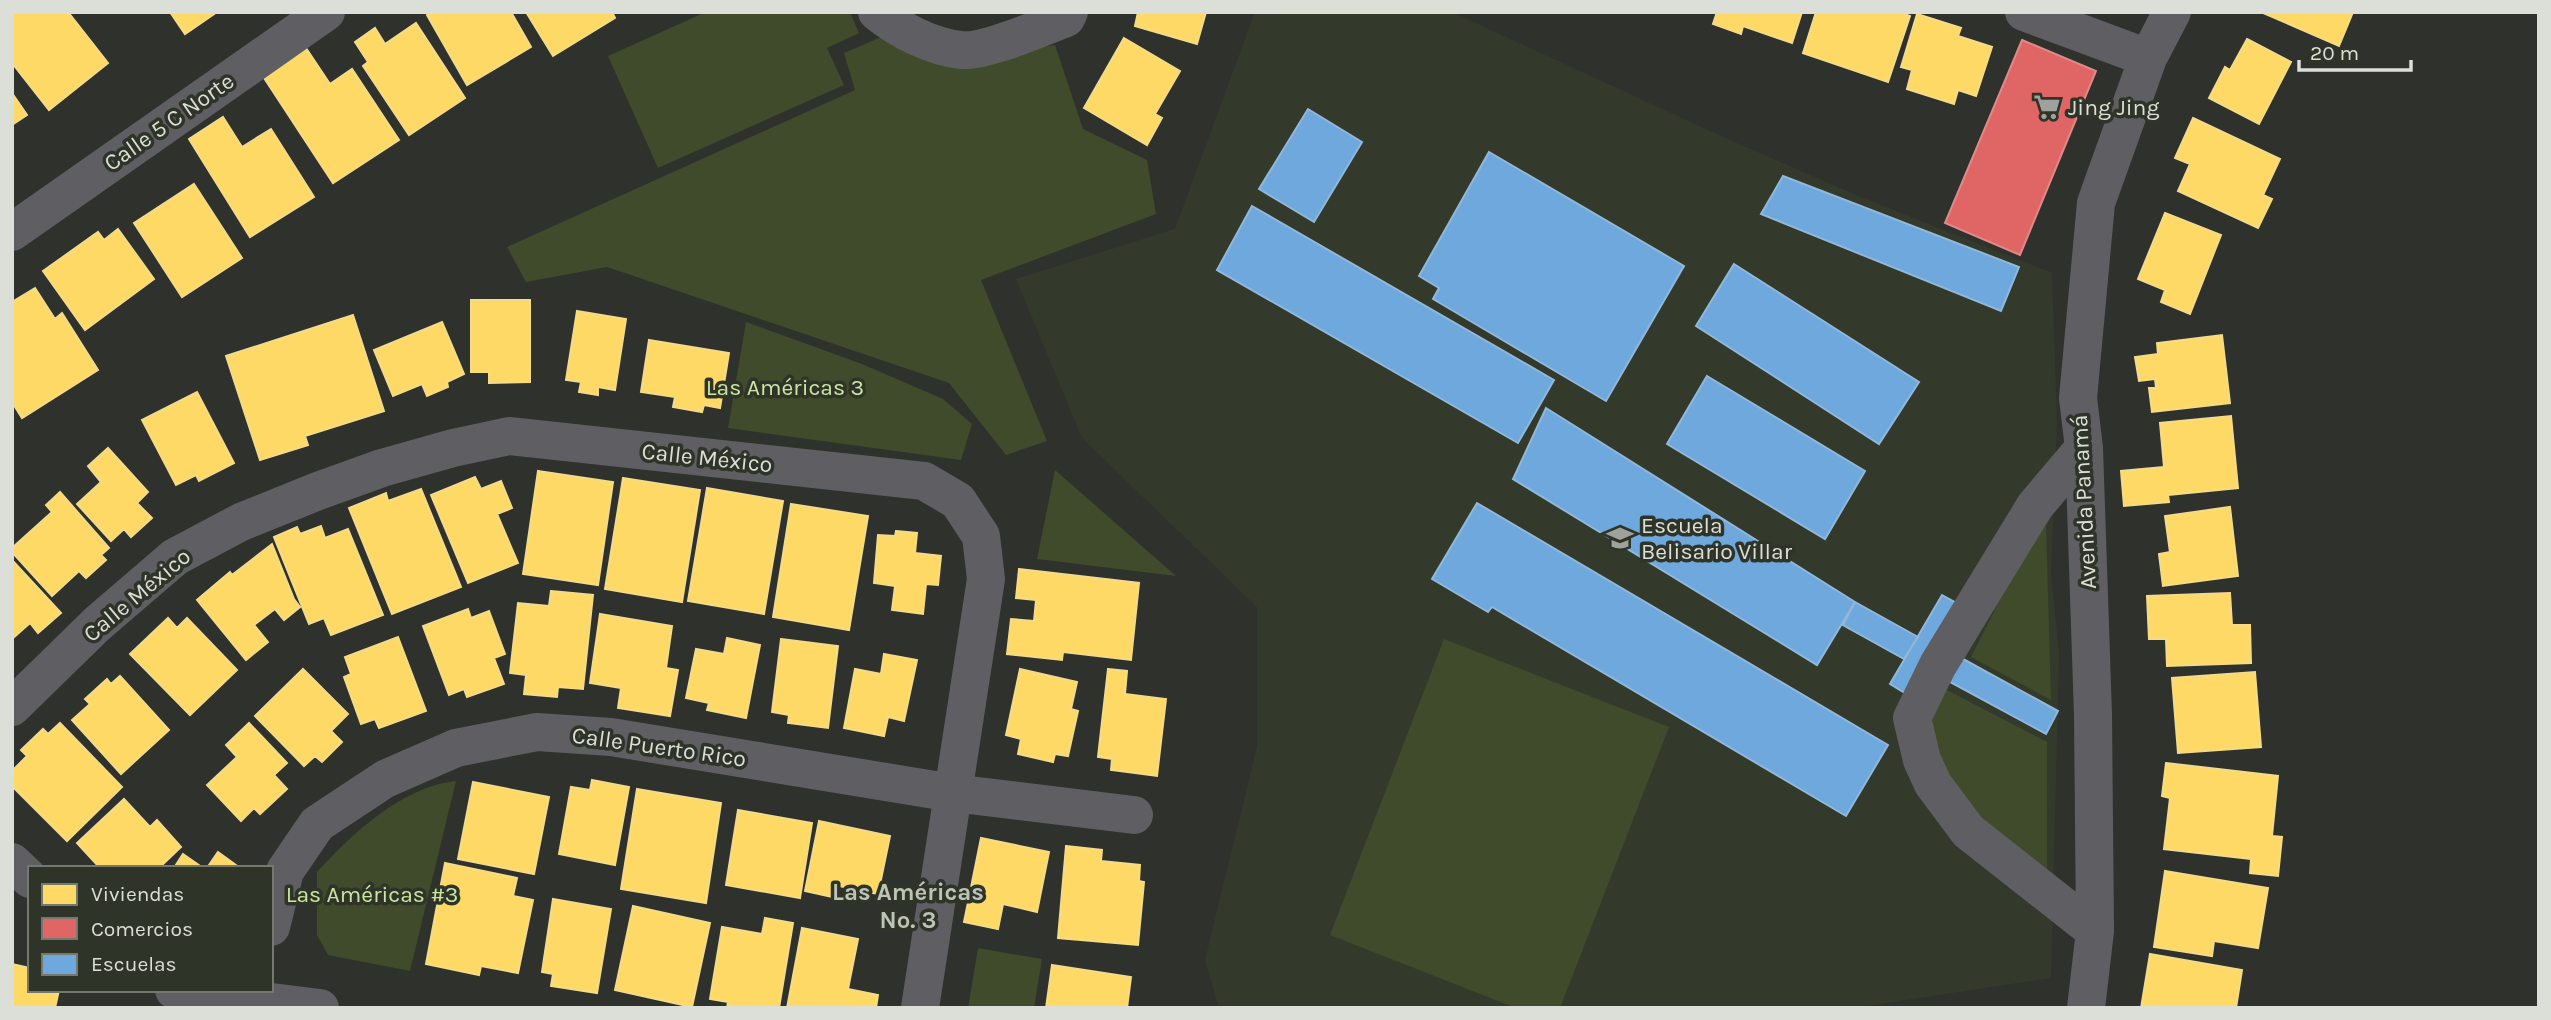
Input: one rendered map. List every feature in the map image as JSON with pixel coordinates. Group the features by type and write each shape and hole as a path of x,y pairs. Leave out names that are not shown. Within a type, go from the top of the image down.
{"street":[{"name":"Calle 5 C Norte","path":"12,232 326,12"},
{"path":"877,12 922,40 963,51 1005,41 1066,18 1069,12"},
{"path":"2024,12 2148,58"},
{"name":"Avenida Panamá","path":"2086,1008 2095,930 2093,715 2084,448 2078,398 2096,203 2148,58 2172,12"},
{"name":"Calle México","path":"12,708 97,624 186,551 241,522 382,468 453,448 509,436 924,481 958,501 981,536 986,579 920,1008"},
{"path":"2084,448 2035,506 1938,665 1912,718 1922,760 1933,784 1968,831 2095,930"},
{"name":"Calle Puerto Rico","path":"273,919 285,871 317,824 385,779 456,748 537,732 611,737 953,793 1134,815"},
{"path":"12,862 28,877"},
{"path":"193,992 320,1008"}],"shaded area":[{"name":"Escuela Belisario Villar","path":"1255,12 1452,12 1856,195 2052,273 2057,423 2051,573 2059,654 2051,978 1854,1008 1219,1008 1205,960 1257,747 1257,607 1082,438 1016,279 1175,229"}],"green space":[{"path":"706,12 850,12 859,33 827,48 844,85 658,168 608,56"},
{"path":"888,34 950,64 1055,45 1083,129 1147,160 1156,214 981,280 1047,441 1006,455 949,383 607,267 526,282 507,247 855,90 844,53"},
{"name":"Las Américas 3","path":"746,322 862,364 943,399 972,424 961,460 728,428"},
{"path":"1055,470 1176,576 1037,559"},
{"path":"2046,525 2051,700 1971,657 2034,527"},
{"path":"1444,639 1669,727 1560,1008 1516,1008 1330,935"},
{"path":"1943,688 2047,742 2047,876 1974,814 1951,783 1938,750 1930,718"},
{"name":"Las Américas #3","path":"456,781 410,971 328,955 317,935 317,872 362,828 397,802 416,792"},
{"path":"978,948 1042,959 1034,1008 968,1008"}],"building: Viviendas":[{"path":"12,12 68,12 108,63 49,110 12,63"},
{"path":"170,12 217,12 185,34"},
{"path":"432,12 511,12 531,47 467,85 427,15"},
{"path":"526,12 612,12 615,18 553,56"},
{"path":"1138,12 1206,12 1197,44 1135,26"},
{"path":"1717,12 1802,12 1792,43 1743,26 1741,34 1713,24"},
{"path":"1816,12 1900,12 1910,16 1888,82 1803,53"},
{"path":"2261,12 2353,12 2339,46"},
{"path":"1917,14 1961,28 1958,36 1992,47 1976,96 1958,90 1954,104 1907,89 1912,70 1901,67"},
{"path":"416,23 465,98 409,135 363,66 368,62 355,42 375,28 385,44"},
{"path":"1124,38 1180,71 1155,114 1162,118 1147,145 1084,108"},
{"path":"2247,39 2291,62 2259,124 2209,98 2225,67 2230,70"},
{"path":"302,42 330,84 352,69 399,140 333,183 264,78"},
{"path":"12,93 27,115 12,125"},
{"path":"223,117 242,147 271,129 314,197 250,237 189,139"},
{"path":"2193,118 2280,159 2263,195 2272,199 2258,228 2178,191 2190,164 2175,158"},
{"path":"194,184 242,258 182,297 134,223"},
{"path":"2165,213 2221,235 2190,314 2161,302 2165,290 2138,279"},
{"path":"118,229 154,279 85,330 43,271 98,232 104,240"},
{"path":"35,288 55,319 62,313 98,370 22,418 12,402 12,302"},
{"path":"471,300 530,300 530,382 489,383 489,372 471,372"},
{"path":"577,311 626,319 615,390 598,387 598,395 579,392 581,382 566,380"},
{"path":"353,315 384,411 305,436 308,445 260,460 226,356"},
{"path":"442,322 464,374 447,382 448,387 427,396 422,384 393,396 374,350"},
{"path":"2222,335 2230,403 2152,412 2149,388 2156,388 2155,379 2139,381 2135,357 2158,354 2157,343"},
{"path":"649,340 729,353 720,408 704,405 702,412 673,407 675,397 641,392"},
{"path":"197,392 234,463 199,481 196,475 176,485 142,420"},
{"path":"2231,416 2238,488 2168,495 2169,502 2124,506 2121,471 2164,467 2160,423"},
{"path":"108,448 148,492 137,503 152,518 131,537 124,529 111,541 77,504 101,482 88,466"},
{"path":"538,471 613,482 598,585 523,574"},
{"path":"475,477 481,489 501,481 512,508 497,514 518,563 468,583 431,495"},
{"path":"623,478 700,490 682,602 605,589"},
{"path":"707,488 783,501 764,614 688,601"},
{"path":"421,489 461,587 392,614 349,508 386,493 388,501"},
{"path":"60,492 109,548 101,555 106,560 86,578 79,571 52,596 12,552 12,548 52,512 46,505"},
{"path":"791,504 868,516 849,630 773,617"},
{"path":"2230,507 2238,576 2163,586 2159,554 2170,552 2165,516"},
{"path":"321,526 325,538 348,529 383,615 331,635 324,618 309,624 274,537 297,527 300,534"},
{"path":"896,531 917,533 915,553 941,556 938,585 926,584 923,614 892,610 895,586 874,583 878,535 895,536"},
{"path":"272,544 294,599 300,607 284,620 275,609 254,625 268,642 246,660 197,600 230,572 232,575"},
{"path":"12,560 61,613 38,633 30,623 12,639"},
{"path":"1019,569 1139,583 1131,660 1063,652 1062,660 1007,654 1011,619 1034,621 1036,600 1016,598"},
{"path":"551,591 593,595 583,689 558,687 557,697 524,694 526,675 510,673 518,603 549,606"},
{"path":"2230,593 2232,625 2250,625 2251,663 2167,666 2166,639 2149,639 2147,596"},
{"path":"468,609 471,618 489,611 505,654 494,658 504,684 467,697 464,689 449,695 423,626"},
{"path":"600,614 672,626 666,668 678,670 670,716 618,708 621,688 590,683"},
{"path":"168,618 177,628 187,618 237,670 190,715 130,654"},
{"path":"398,637 426,711 379,728 375,719 361,724 344,677 351,674 345,657"},
{"path":"727,638 760,645 746,718 707,710 709,703 686,698 696,649 724,654"},
{"path":"781,639 838,646 828,728 788,723 789,715 772,712"},
{"path":"884,654 917,660 904,721 888,717 884,736 844,728 855,669 881,674"},
{"path":"303,669 348,714 331,731 342,742 322,762 315,756 304,766 255,716"},
{"path":"1020,669 1077,682 1071,709 1078,711 1068,756 1055,754 1053,762 1018,754 1021,739 1006,735"},
{"path":"1108,669 1127,671 1125,694 1166,699 1157,776 1111,770 1112,759 1098,757"},
{"path":"2255,672 2261,747 2178,753 2172,678"},
{"path":"120,676 169,730 121,774 72,720 90,704 85,699 107,679 111,684"},
{"path":"60,723 122,787 67,841 12,786 12,771 27,756 21,750 43,729 48,734"},
{"path":"249,723 287,763 274,775 287,789 260,814 254,808 241,821 207,785 237,757 226,745"},
{"path":"2166,763 2278,776 2272,836 2282,837 2278,876 2250,873 2251,859 2164,849 2170,798 2162,796"},
{"path":"592,780 629,787 615,865 559,854 571,787 590,790"},
{"path":"473,782 549,797 534,874 458,859"},
{"path":"637,789 721,803 706,903 621,889"},
{"path":"124,799 150,827 157,820 181,847 161,866 98,866 77,843"},
{"path":"738,810 812,823 800,898 726,885"},
{"path":"819,821 890,836 878,894 839,886 837,898 805,891"},
{"path":"981,838 1049,852 1037,912 1003,904 998,929 964,922"},
{"path":"1066,846 1102,850 1101,861 1140,865 1139,881 1144,882 1138,945 1058,938"},
{"path":"218,852 237,866 208,866"},
{"path":"183,854 200,866 175,866"},
{"path":"445,863 517,878 513,896 533,900 518,973 481,966 479,975 426,964"},
{"path":"2165,871 2268,888 2258,948 2214,941 2212,956 2154,947"},
{"path":"553,899 611,909 597,993 551,986 553,974 542,972"},
{"path":"633,906 710,923 692,1007 615,990"},
{"path":"765,918 793,923 779,1008 727,1008 728,1002 710,999 722,927 762,934"},
{"path":"802,928 858,939 848,989 878,995 876,1008 787,1008"},
{"path":"2150,954 2242,970 2236,1008 2141,1008"},
{"path":"12,964 28,968 28,992 59,992 55,1008 12,1008"},
{"path":"1052,965 1131,977 1127,1008 1046,1008"}],"building: Comercios":[{"path":"2022,40 2096,71 2020,255 1945,223"}],"building: Escuelas":[{"path":"1308,109 1362,142 1314,222 1259,189"},
{"path":"1489,152 1684,266 1606,401 1433,299 1439,288 1419,276"},
{"path":"1783,176 2019,267 2001,311 1761,214"},
{"path":"1252,206 1554,380 1518,443 1217,270"},
{"path":"1734,264 1919,382 1879,444 1696,326"},
{"path":"1707,376 1865,471 1825,539 1667,444"},
{"path":"1546,408 1855,602 1817,665 1513,479"},
{"path":"1477,503 1888,745 1846,816 1492,607 1488,612 1432,579"},
{"path":"1942,595 1960,605 1921,703 1890,684"},
{"path":"1855,602 1918,637 1904,659 1843,625"},
{"path":"1954,654 2058,711 2046,734 1941,677"}],"place":[{"name":"Jing Jing","path":"2047,107"},
{"name":"Escuela Belisario Villar","path":"1620,538"}],"district":[{"name":"Las Américas No. 3","path":"908,906"}]}
